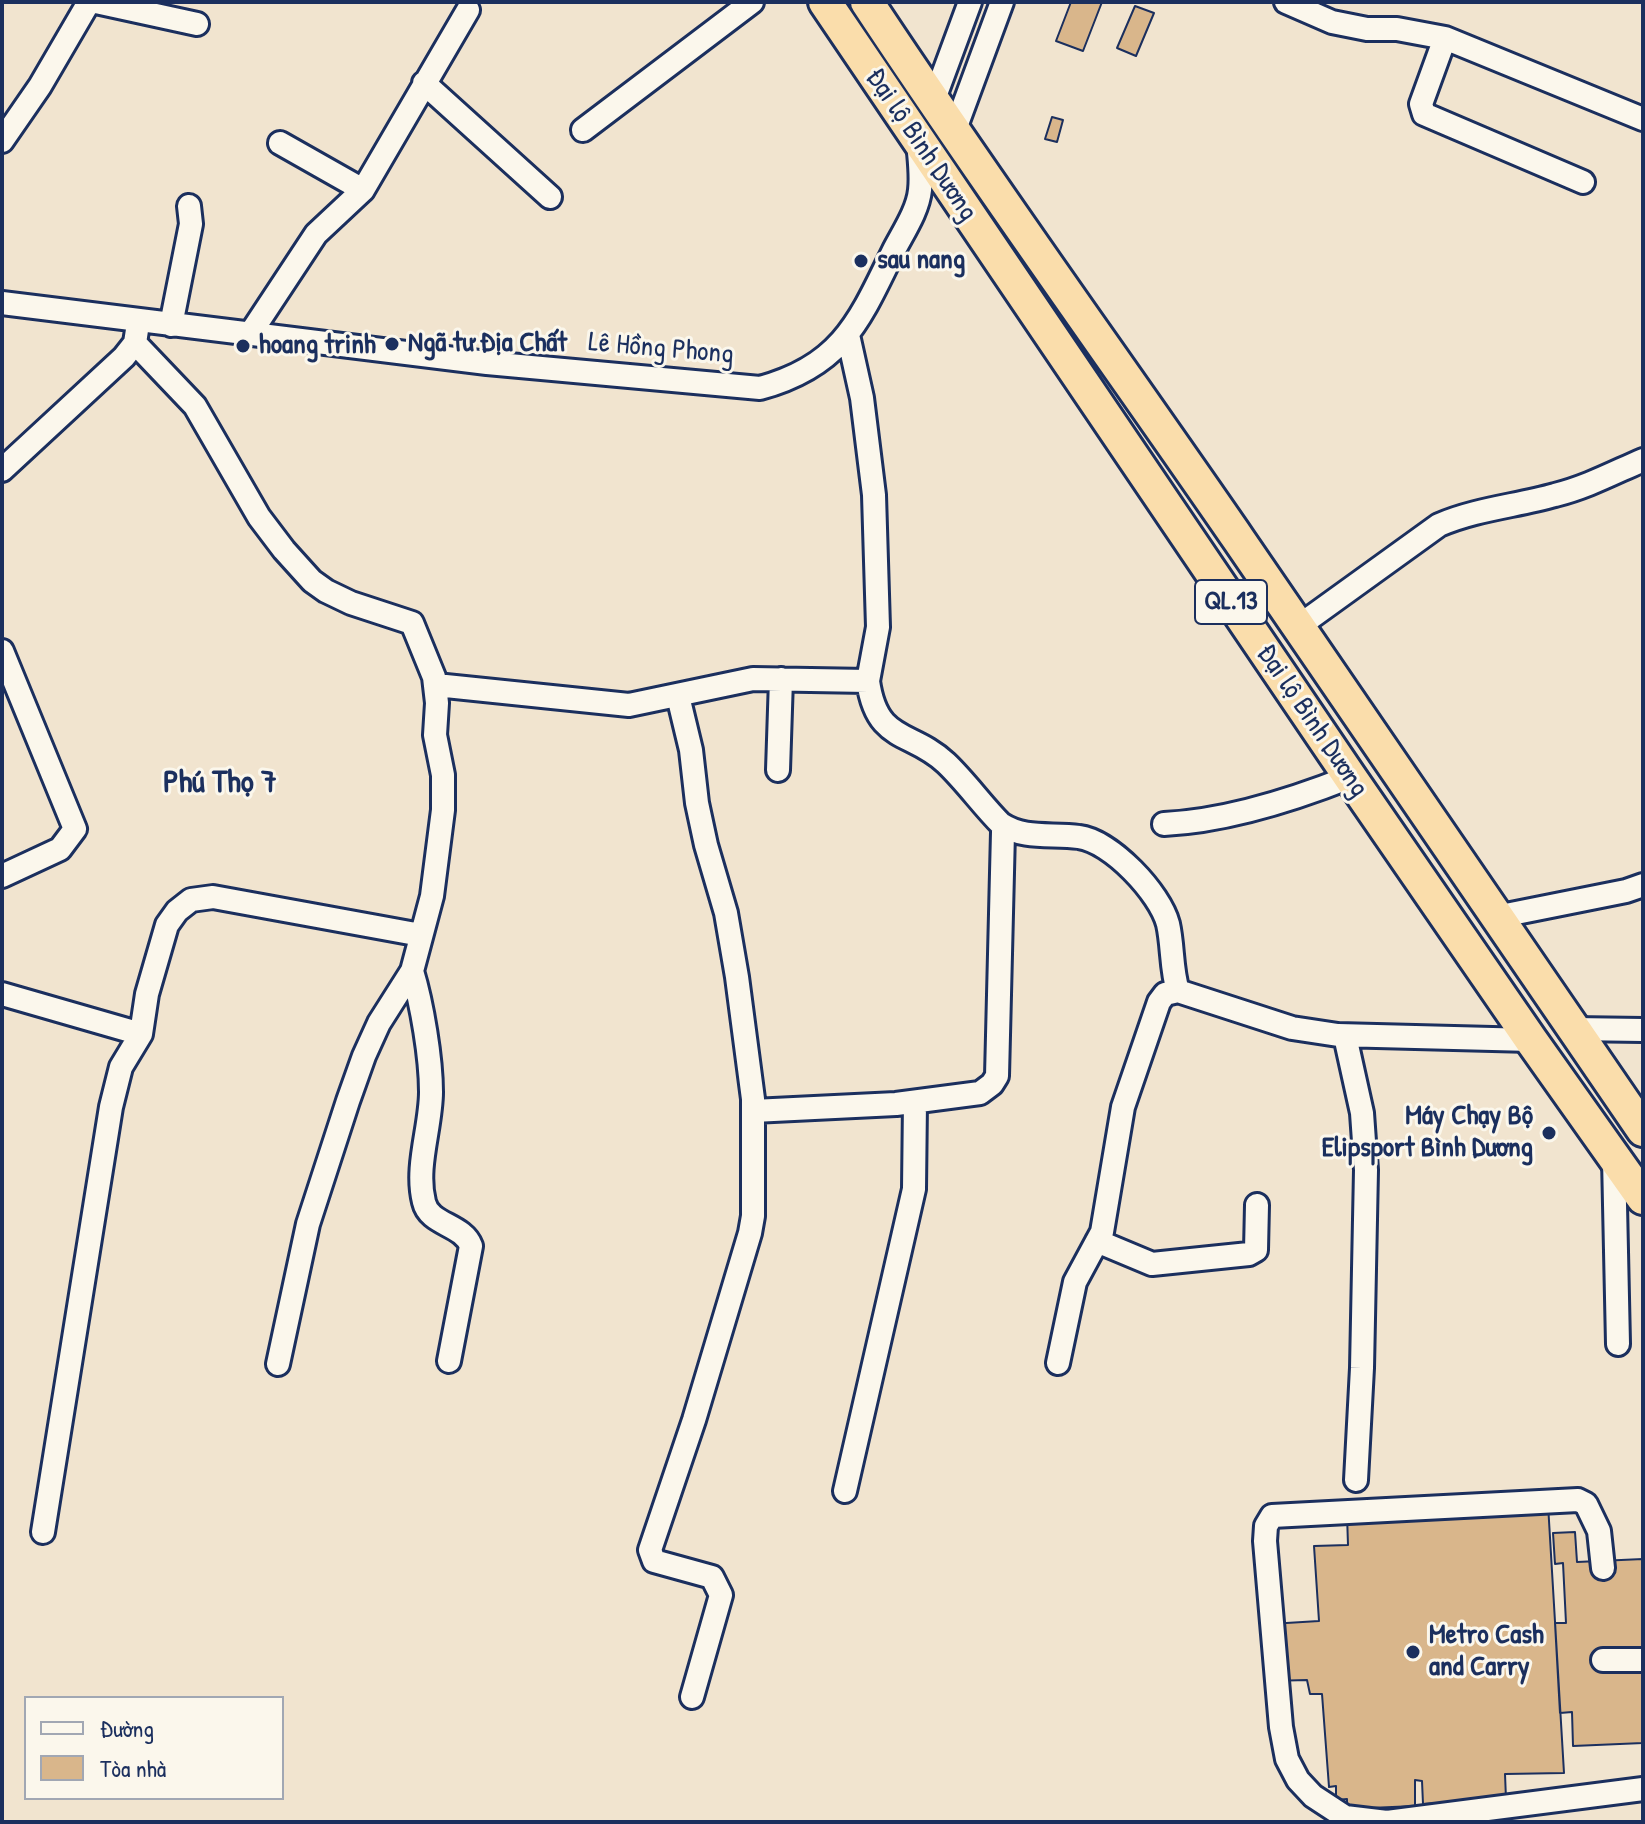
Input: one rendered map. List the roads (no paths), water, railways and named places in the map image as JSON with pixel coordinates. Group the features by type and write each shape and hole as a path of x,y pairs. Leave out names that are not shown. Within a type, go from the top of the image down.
{"highway":[{"name":"Đại lộ Bình Dương","path":"825,2 918,139 930,183 1643,1198"},
{"name":"Đại lộ Bình Dương","path":"867,2 1643,1130"},
{"path":"918,139 933,102"},
{"path":"930,183 954,132"}],"street":[{"path":"2,141 40,86 89,2"},
{"path":"96,2 197,24"},
{"path":"583,130 752,2"},
{"path":"933,102 970,2"},
{"path":"954,132 1002,2"},
{"path":"1286,2 1332,22 1445,38 1643,119"},
{"path":"250,334 316,234 363,190 468,10"},
{"path":"1445,38 1421,104 1424,114 1583,182"},
{"path":"424,83 550,197"},
{"path":"280,143 363,190"},
{"name":"Lê Hồng Phong","path":"2,303 137,332 171,325 487,363 760,388 780,382 826,359 848,335 930,183"},
{"path":"171,325 191,224 189,206"},
{"path":"2,470 104,376 137,332 195,406 237,482 284,550 312,581 326,591 379,614 412,623 436,685 435,735 443,775 443,810 432,896 412,971 379,1023 364,1056 308,1224 278,1364"},
{"path":"848,335 862,398 874,495 878,627 868,681 874,709 893,732 944,761 1005,827 1025,835 1089,838 1115,856 1154,893 1163,909 1178,991"},
{"path":"1299,626 1439,525 1464,514 1553,496 1593,484 1643,460"},
{"path":"2,651 75,829 60,849 2,876"},
{"path":"436,685 629,705 753,679 868,681"},
{"path":"778,770 781,679"},
{"path":"678,696 691,750 706,845 726,913 741,1005 753,1111 753,1216 750,1233 694,1420 650,1550 654,1561 667,1567 712,1577 721,1595 692,1697"},
{"path":"1164,824 1239,812 1350,777"},
{"path":"753,1111 915,1102 980,1093 992,1084 997,1076 1005,827"},
{"path":"1496,917 1643,885"},
{"path":"43,1532 111,1107 121,1067 141,1034 147,994 167,925 177,911 191,900 213,897 421,935"},
{"path":"412,971 431,1092 423,1176 424,1205 429,1213 468,1237 471,1246 449,1361"},
{"path":"1058,1363 1075,1282 1102,1232 1123,1107 1159,1002 1165,994 1178,991 1201,1001 1292,1028 1345,1036 1531,1040"},
{"path":"2,994 141,1034"},
{"path":"1573,1029 1643,1030"},
{"path":"1345,1036 1362,1113 1366,1170 1356,1480"},
{"path":"845,1491 914,1189 915,1102"},
{"path":"1614,1157 1618,1344"},
{"path":"1097,1241 1152,1264 1249,1254 1256,1250 1257,1205"},
{"path":"1603,1568 1599,1531 1586,1504 1578,1500 1272,1516 1266,1526 1265,1541 1281,1727 1287,1759 1298,1780 1313,1796 1345,1817 1387,1822 1643,1789"},
{"path":"1603,1660 1643,1660"}],"place":[{"name":"sau nang","path":"861,261"},
{"name":"Ngã tư Địa Chất","path":"392,344"},
{"name":"hoang trinh","path":"243,346"},
{"name":"Máy Chạy Bộ Elipsport Bình Dương","path":"1549,1133"},
{"name":"Metro Cash and Carry","path":"1413,1652"}],"district":[{"name":"Phú Thọ 7","path":"220,783"}]}
